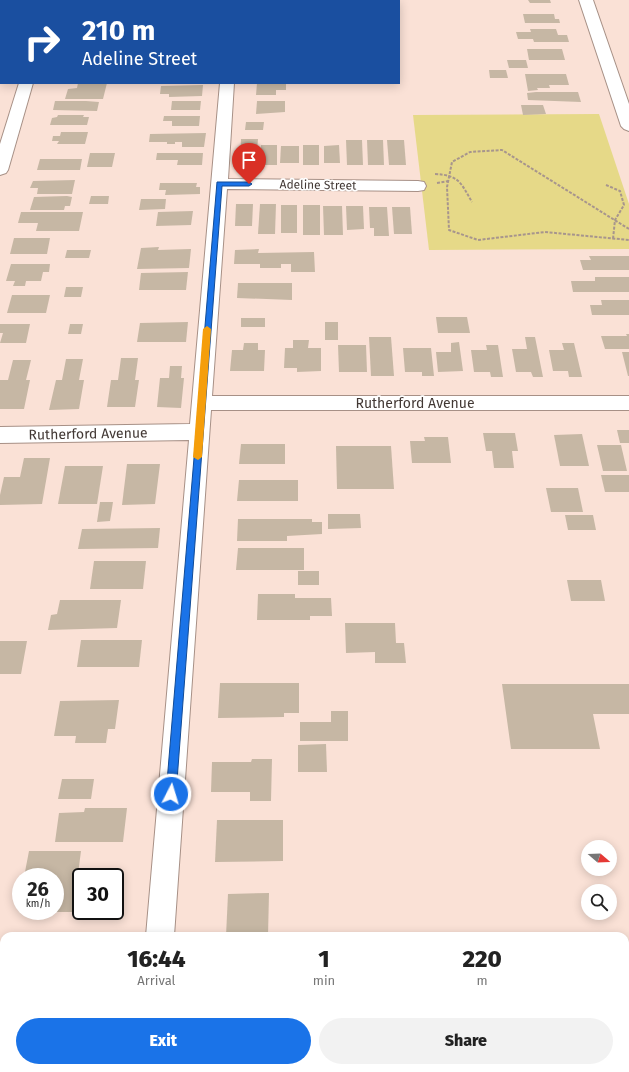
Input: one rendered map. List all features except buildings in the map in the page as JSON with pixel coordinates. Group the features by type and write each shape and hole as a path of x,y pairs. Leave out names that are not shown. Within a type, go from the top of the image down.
{"street":[{"path":"586,0 629,126"},
{"path":"0,170 26,84"},
{"path":"160,932 227,84"},
{"name":"Adeline Street","path":"219,184 423,180"},
{"name":"Rutherford Avenue","path":"201,403 629,403"},
{"name":"Rutherford Avenue","path":"0,435 200,432"}],"path":[{"path":"629,229 502,150 470,152 452,162 447,187 449,230 478,240 545,232 629,240"},
{"path":"423,180 450,174 458,179 472,202"},
{"path":"606,185 620,191 624,206 615,220 613,239"}],"shaded area":[{"path":"599,114 629,204 629,249 429,250 413,115"}],"slow traffic":[{"path":"198,457 207,329"}],"route":[{"path":"171,794 219,184 249,184"}]}
